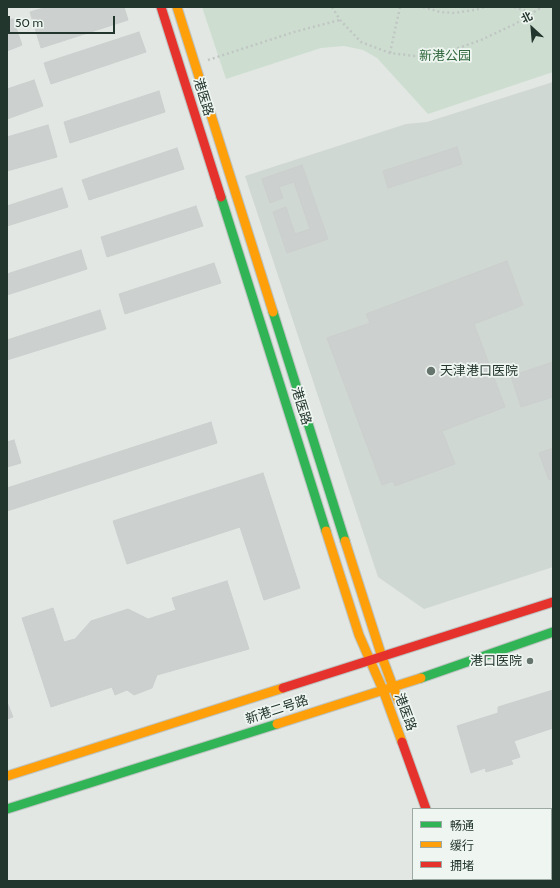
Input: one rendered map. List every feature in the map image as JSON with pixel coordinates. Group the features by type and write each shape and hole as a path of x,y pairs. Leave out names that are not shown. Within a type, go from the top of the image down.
{"street":[{"name":"港医路","path":"161,7 355,624 383,690 426,808"},
{"name":"港医路","path":"177,7 382,657 401,709"},
{"name":"新港二号路","path":"7,776 553,602"},
{"path":"335,672 347,664 354,654 357,641 355,624"},
{"name":"新港二号路","path":"7,809 393,687 553,632"}],"path":[{"path":"332,7 340,20 360,42 390,53 415,56 450,52 481,40 515,24 542,7"},
{"path":"390,53 400,7"},
{"path":"423,7 440,12 455,13 484,7"},
{"path":"514,7 524,10 530,14"},
{"path":"196,65 294,32 340,20"}],"shaded area":[{"name":"天津港口医院","path":"553,82 553,567 424,609 378,577 245,176 406,124 427,122"}],"green space":[{"name":"新港公园","path":"202,7 553,7 553,72 428,114 377,58 363,50 344,46 321,48 226,79"}],"building":[{"path":"47,7 124,7 128,20 41,48 30,12"},
{"path":"13,19 22,45 7,51 7,21"},
{"path":"139,32 146,52 51,84 44,63"},
{"path":"34,80 43,106 7,119 7,89"},
{"path":"159,91 165,112 70,143 64,122"},
{"path":"48,125 57,157 7,171 7,137"},
{"path":"457,147 462,164 388,188 383,171"},
{"path":"177,148 184,169 89,200 82,180"},
{"path":"302,165 328,239 287,253 273,212 286,207 295,234 310,229 294,182 279,187 283,198 270,203 262,179"},
{"path":"62,188 68,207 7,226 7,206"},
{"path":"196,206 203,226 107,257 101,237"},
{"path":"81,250 87,269 7,295 7,274"},
{"path":"507,261 523,305 474,324 505,407 442,431 455,464 395,486 393,481 382,485 327,338 370,323 366,314"},
{"path":"214,263 221,283 125,314 119,294"},
{"path":"100,310 106,329 7,360 7,340"},
{"path":"553,362 553,397 521,407 511,376"},
{"path":"211,422 217,443 7,511 7,488"},
{"path":"14,440 21,463 7,467 7,442"},
{"path":"553,448 553,479 549,480 539,453"},
{"path":"263,473 300,588 264,600 240,527 127,564 113,521"},
{"path":"227,581 249,649 157,675 152,688 134,695 127,690 115,695 112,687 51,707 22,618 53,608 64,642 75,639 91,621 128,609 148,619 176,610 172,598"},
{"path":"553,690 553,728 514,741 520,757 511,760 513,764 486,772 485,768 471,773 457,726 498,713 498,707"},
{"path":"7,702 13,717 7,719"}],"traffic: fast":[{"path":"221,197 326,531"},
{"path":"273,312 345,541"},
{"path":"421,678 553,632"},
{"path":"7,809 277,724"}],"traffic: slow":[{"path":"177,7 273,312"},
{"path":"326,531 359,635 383,690 402,742"},
{"path":"345,541 382,657 398,700"},
{"path":"277,724 421,678"},
{"path":"7,776 283,688"}],"traffic: jam":[{"path":"161,7 221,197"},
{"path":"283,688 553,602"},
{"path":"402,742 426,808"}],"place":[{"name":"天津港口医院","path":"431,371"},
{"name":"港口医院","path":"530,661"}]}
